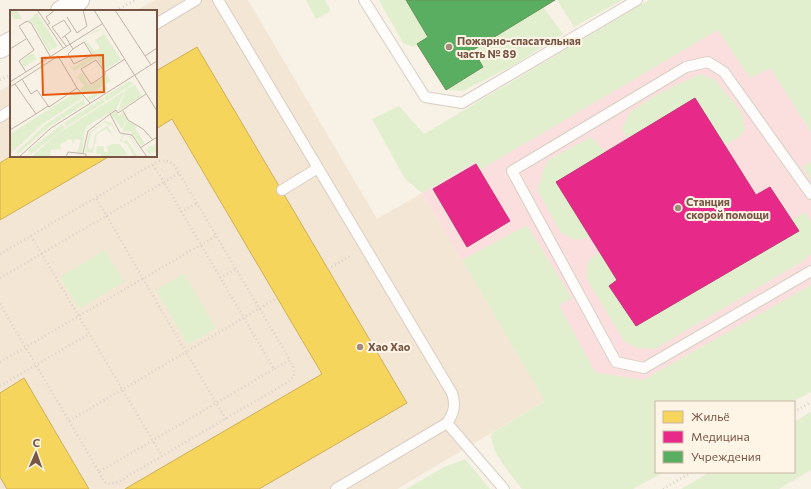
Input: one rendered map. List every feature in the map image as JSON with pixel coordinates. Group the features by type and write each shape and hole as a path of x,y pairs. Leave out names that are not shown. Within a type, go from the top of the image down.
{"street":[{"path":"63,10 79,0"},
{"path":"0,48 10,43"}],"lane":[{"path":"157,23 196,0"},
{"path":"218,0 366,247 452,393 454,399 454,410 446,423 336,489"},
{"path":"364,0 425,97 462,103 637,0"},
{"path":"811,194 724,72 708,62 686,67 512,171 616,362 644,368 811,272"},
{"path":"0,117 10,111"},
{"path":"282,190 318,168"},
{"path":"446,423 504,489"}],"path":[{"path":"118,10 135,0"},
{"path":"0,80 10,75"},
{"path":"0,254 158,161 170,161 174,164 295,370 292,379 226,419 114,483 104,482 0,304"},
{"path":"153,165 274,369"},
{"path":"0,278 179,173"},
{"path":"96,198 226,419"},
{"path":"181,212 197,203"},
{"path":"31,236 162,456"},
{"path":"0,362 216,236"},
{"path":"328,269 366,247"},
{"path":"220,278 236,269"},
{"path":"69,421 278,298"},
{"path":"0,386 89,334"},
{"path":"99,472 290,360"},
{"path":"795,411 811,402"},
{"path":"663,489 690,473"}],"shaded area":[{"path":"154,0 248,0 377,219 422,193 545,401 397,489 0,489 0,91 10,85 10,157 157,157 157,10 137,10"},
{"path":"734,9 811,132 811,307 640,406 545,401 422,193"}],"green space":[{"path":"306,0 325,0 331,11 316,19"},
{"path":"379,0 406,0 428,37 413,47 403,43"},
{"path":"557,0 622,0 574,27"},
{"path":"649,0 811,0 811,132 770,68 750,78 718,30 480,170 475,162 422,193 405,179 372,119 399,106 424,134"},
{"path":"543,7 563,34 514,65 463,91 446,90 483,67 473,50"},
{"path":"700,74 715,80 743,115 745,130 739,137 725,145 695,98 628,138 622,129 630,112 656,95"},
{"path":"591,137 605,152 556,182 590,237 576,240 561,233 537,189 548,160"},
{"path":"811,162 811,180 802,167"},
{"path":"805,212 811,221 811,254 803,261 655,349 637,348 624,341 587,279 587,263 599,252 617,280 609,286 636,326 799,231 792,220"},
{"path":"527,225 572,298 559,305 595,372 643,380 811,285 811,392 794,401 655,401 655,473 662,473 633,489 522,489 497,454 491,439 492,433 545,401 462,260"},
{"path":"105,250 124,282 79,309 60,277"},
{"path":"184,274 216,328 188,345 156,290"},
{"path":"811,412 811,470 779,489 681,489 708,473 795,473 795,421"},
{"path":"465,459 490,489 406,489 442,468"}],"building: Жильё":[{"path":"197,47 407,403 259,489 125,489 322,374 172,119 157,128 157,70"},
{"path":"10,157 108,157 0,220 0,163"},
{"path":"24,378 89,489 7,489 0,477 0,393"}],"building: Медицина":[{"name":"Станция скорой помощи","path":"695,98 756,195 770,187 799,231 636,326 609,286 617,280 556,182"},
{"path":"476,164 510,221 467,247 433,189"}],"building: Учреждения":[{"name":"Пожарно-спасательная часть № 89","path":"406,0 555,0 473,50 483,67 446,90 417,44 428,37"}],"place":[{"name":"Пожарно-спасательная часть № 89","path":"449,47"},
{"name":"Станция скорой помощи","path":"678,208"},
{"name":"Хао Хао","path":"360,347"}]}
